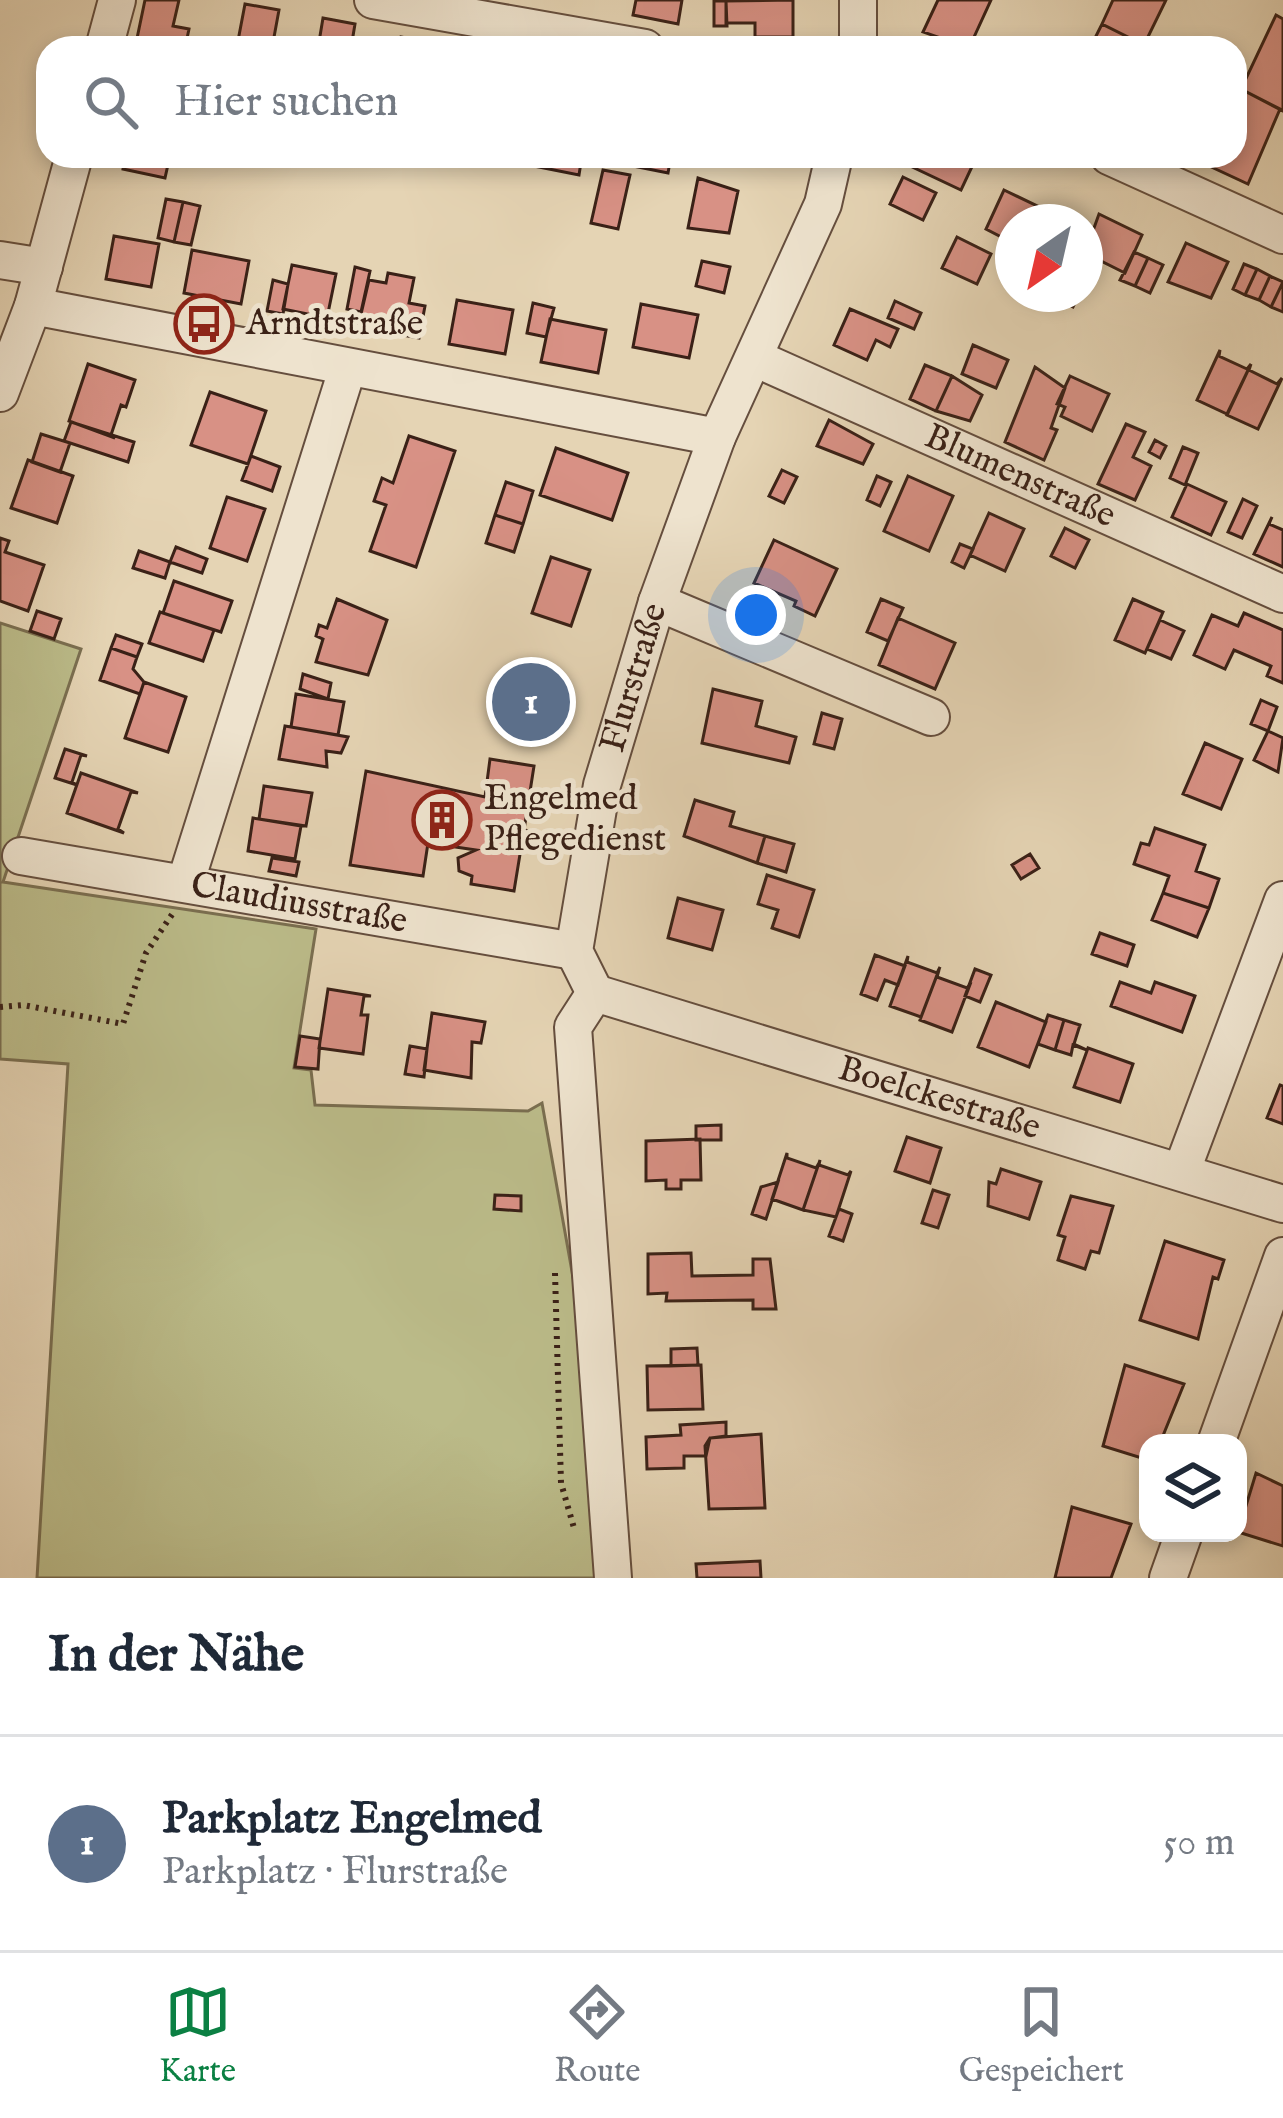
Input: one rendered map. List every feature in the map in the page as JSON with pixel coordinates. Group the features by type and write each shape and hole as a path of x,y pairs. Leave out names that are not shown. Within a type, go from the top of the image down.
{"street":[{"path":"107,36 117,0"},
{"path":"373,0 577,36"},
{"path":"857,0 858,36"},
{"path":"0,393 33,307 71,168"},
{"name":"Flurstraße","path":"574,951 602,785 657,602 717,437 757,358 823,204 831,168"},
{"path":"1135,168 1283,235"},
{"path":"0,260 44,267"},
{"path":"33,307 717,437"},
{"name":"Blumenstraße","path":"757,358 1283,594"},
{"path":"186,881 346,370"},
{"path":"657,602 932,717"},
{"name":"Claudiusstraße","path":"21,856 574,951"},
{"path":"1182,1170 1283,900"},
{"path":"574,951 595,993 573,1027 613,1578"},
{"name":"Boelckestraße","path":"595,993 1283,1204"},
{"path":"1219,1434 1283,1256"},
{"path":"1168,1578 1181,1542"}],"path":[{"path":"0,1007 23,1005 123,1024 146,953 172,916 186,881"}],"green space":[{"path":"0,623 81,649 3,882 316,929 294,1068 311,1070 315,1105 528,1111 542,1103 576,1294 600,1578 37,1578 68,1064 0,1059"}],"building":[{"path":"145,0 179,0 173,26 189,29 188,36 138,36"},
{"path":"636,0 682,0 678,24 633,15"},
{"path":"793,0 793,36 755,36 755,23 726,23 726,1"},
{"path":"938,0 991,0 974,36 923,32"},
{"path":"1113,0 1166,0 1148,36 1126,36 1102,24"},
{"path":"714,1 726,1 727,26 714,26"},
{"path":"245,4 279,10 274,36 239,36"},
{"path":"1276,15 1283,19 1283,111 1247,92 1247,76"},
{"path":"323,18 355,24 353,36 320,36"},
{"path":"1102,24 1126,36 1096,36"},
{"path":"1247,92 1280,109 1248,184 1214,168 1247,168"},
{"path":"123,168 167,168 165,178"},
{"path":"544,168 580,168 579,175"},
{"path":"914,168 971,168 961,190"},
{"path":"603,170 630,175 618,229 591,223"},
{"path":"903,177 936,193 923,220 890,204"},
{"path":"698,178 738,191 729,233 688,228"},
{"path":"1004,190 1033,204 998,204"},
{"path":"166,199 183,202 174,242 158,238"},
{"path":"183,202 200,206 191,245 174,242"},
{"path":"995,210 995,234 986,229"},
{"path":"1103,216 1142,235 1125,273 1103,262"},
{"path":"114,236 159,244 151,287 106,279"},
{"path":"957,237 991,254 977,284 942,268"},
{"path":"1186,243 1228,262 1211,298 1168,282"},
{"path":"192,250 249,261 241,304 184,293"},
{"path":"1134,252 1148,258 1135,286 1120,280"},
{"path":"1148,258 1163,265 1150,293 1135,286"},
{"path":"702,261 730,267 724,293 696,286"},
{"path":"1244,264 1257,269 1245,295 1233,289"},
{"path":"292,265 336,274 327,318 283,309"},
{"path":"355,267 370,271 361,312 347,309"},
{"path":"1257,269 1270,276 1259,300 1245,295"},
{"path":"388,273 414,278 409,303 425,306 419,338 358,327 369,280 386,283"},
{"path":"1270,276 1283,282 1271,307 1259,300"},
{"path":"273,280 288,284 283,314 267,311"},
{"path":"1283,282 1283,312 1271,307"},
{"path":"457,300 513,310 505,354 449,344"},
{"path":"895,301 921,313 914,329 888,318"},
{"path":"533,303 554,308 546,337 527,333"},
{"path":"641,304 698,315 689,358 633,347"},
{"path":"850,309 898,329 890,347 876,340 867,360 834,345"},
{"path":"550,319 606,330 598,373 541,362"},
{"path":"973,345 1008,360 996,388 962,374"},
{"path":"1220,350 1219,356 1247,369 1251,364 1227,414 1197,400"},
{"path":"88,364 135,380 126,407 121,405 111,435 115,438 69,421"},
{"path":"1251,364 1249,370 1277,384 1282,378 1258,429 1227,415"},
{"path":"925,365 952,376 936,411 910,399"},
{"path":"1035,367 1065,388 1051,428 1057,430 1044,460 1005,442"},
{"path":"952,376 982,395 970,421 936,411"},
{"path":"1070,376 1109,394 1092,431 1061,416 1065,407 1057,404"},
{"path":"210,392 266,411 248,464 191,445"},
{"path":"829,420 873,444 863,464 817,446"},
{"path":"71,422 134,442 128,462 64,441"},
{"path":"1126,424 1145,432 1133,457 1151,466 1135,500 1098,484"},
{"path":"41,434 70,443 60,472 32,462"},
{"path":"409,436 455,451 416,567 370,551 386,505 374,501 382,478 393,483"},
{"path":"1155,440 1166,446 1160,458 1149,452"},
{"path":"1183,447 1198,453 1185,485 1170,478"},
{"path":"556,448 628,473 612,520 540,495"},
{"path":"251,456 280,467 272,491 242,480"},
{"path":"28,460 73,476 57,523 11,508"},
{"path":"782,470 797,477 784,503 769,496"},
{"path":"877,476 891,482 880,506 867,500"},
{"path":"908,476 953,496 929,551 884,531"},
{"path":"506,482 533,491 523,524 495,515"},
{"path":"1187,484 1226,502 1211,535 1172,517"},
{"path":"227,497 265,509 247,561 210,548"},
{"path":"1243,499 1257,506 1242,538 1228,532"},
{"path":"989,513 1024,529 1005,571 970,555"},
{"path":"495,515 523,524 514,552 486,543"},
{"path":"1272,517 1269,524 1283,530 1283,567 1254,554"},
{"path":"1065,528 1089,540 1075,568 1051,556"},
{"path":"0,538 9,541 5,552 44,565 28,611 0,601"},
{"path":"774,540 837,569 815,616 794,606 796,601 754,583"},
{"path":"960,544 973,549 964,568 952,562"},
{"path":"176,547 207,559 202,573 170,562"},
{"path":"139,551 170,562 165,578 133,568"},
{"path":"551,557 590,570 571,626 532,613"},
{"path":"174,581 232,601 221,632 163,613"},
{"path":"337,599 387,620 368,675 316,662 323,639 316,636 319,625 327,628"},
{"path":"881,599 903,608 888,641 867,632"},
{"path":"1133,599 1163,612 1145,653 1115,640"},
{"path":"37,611 61,619 54,639 30,631"},
{"path":"160,612 214,630 203,661 149,643"},
{"path":"1244,613 1283,630 1283,683 1267,676 1271,666 1234,650 1225,669 1194,655 1212,615 1238,626"},
{"path":"898,618 955,643 935,689 879,665"},
{"path":"1160,620 1184,631 1171,659 1147,649"},
{"path":"116,635 142,644 137,657 111,648"},
{"path":"111,648 137,657 133,669 144,682 140,694 100,680"},
{"path":"303,674 331,683 328,699 300,689"},
{"path":"144,682 186,697 168,752 125,738"},
{"path":"713,689 762,701 756,726 796,737 789,763 702,743"},
{"path":"296,694 344,702 338,735 291,727"},
{"path":"1261,700 1277,707 1268,731 1251,724"},
{"path":"822,713 842,719 834,749 814,744"},
{"path":"285,726 348,737 341,753 326,751 327,767 279,759"},
{"path":"1268,731 1283,738 1278,772 1254,760"},
{"path":"1205,743 1242,759 1221,809 1183,794"},
{"path":"65,749 87,756 81,755 72,782 77,785 55,778"},
{"name":"Engelmed Pflegedienst","path":"490,759 534,766 524,830 538,832 536,845 522,842 514,891 471,884 472,876 459,871 458,858 476,850 428,843 423,876 350,865 366,771 485,797"},
{"path":"81,773 138,793 131,792 118,829 124,833 67,813"},
{"path":"264,786 312,793 306,826 259,819"},
{"path":"695,800 734,812 730,826 765,836 757,863 684,836"},
{"path":"253,818 301,826 295,859 248,851"},
{"path":"1155,828 1205,845 1196,871 1219,879 1209,908 1163,893 1169,876 1134,864 1141,843 1149,845"},
{"path":"765,836 794,844 786,872 757,863"},
{"path":"1030,854 1039,868 1021,879 1012,865"},
{"path":"272,858 299,862 296,876 269,871"},
{"path":"767,875 814,890 799,937 772,928 778,910 758,904"},
{"path":"1163,893 1209,908 1197,937 1152,920"},
{"path":"678,898 723,910 712,950 668,938"},
{"path":"1100,933 1134,945 1127,966 1092,954"},
{"path":"875,955 905,966 898,985 885,980 877,1000 861,994"},
{"path":"908,956 907,962 937,973 940,967 921,1017 890,1006"},
{"path":"975,969 991,975 980,1002 965,996"},
{"path":"939,970 937,977 967,988 971,982 952,1032 920,1020"},
{"path":"1120,982 1151,993 1155,982 1195,996 1182,1032 1111,1006"},
{"path":"328,989 371,996 364,996 361,1015 368,1015 363,1054 319,1048"},
{"path":"996,1002 1046,1022 1029,1067 978,1047"},
{"path":"432,1013 485,1022 481,1043 472,1042 471,1078 424,1070"},
{"path":"1048,1015 1064,1020 1055,1050 1038,1044"},
{"path":"1064,1020 1080,1025 1074,1044 1087,1050 1073,1045 1071,1055 1055,1050"},
{"path":"300,1036 320,1039 318,1069 295,1067"},
{"path":"410,1046 427,1049 424,1077 405,1074"},
{"path":"1088,1048 1133,1064 1120,1102 1074,1087"},
{"path":"1283,1086 1283,1124 1267,1118"},
{"path":"721,1125 721,1140 696,1140 696,1126"},
{"path":"907,1137 941,1148 930,1183 895,1171"},
{"path":"700,1139 701,1180 681,1180 681,1189 666,1189 666,1180 646,1181 646,1141"},
{"path":"787,1153 787,1158 816,1168 819,1163 803,1210 772,1199"},
{"path":"820,1160 819,1165 848,1175 851,1171 836,1217 803,1210"},
{"path":"1001,1169 1041,1182 1029,1219 988,1206 989,1182 996,1184"},
{"path":"778,1182 766,1219 752,1214 761,1187"},
{"path":"933,1190 949,1195 938,1228 922,1223"},
{"path":"495,1195 521,1196 521,1211 494,1209"},
{"path":"1071,1196 1113,1206 1099,1253 1091,1251 1085,1269 1058,1260 1065,1237 1058,1235"},
{"path":"839,1209 852,1214 843,1241 829,1236"},
{"path":"1165,1241 1224,1260 1218,1279 1213,1277 1198,1339 1140,1320"},
{"path":"691,1253 692,1276 753,1275 753,1259 770,1259 776,1309 753,1309 753,1300 666,1301 667,1293 648,1294 648,1254"},
{"path":"697,1348 698,1365 671,1366 671,1349"},
{"path":"701,1365 703,1409 648,1410 647,1366"},
{"path":"1125,1365 1184,1384 1164,1434 1139,1434 1139,1457 1103,1446"},
{"path":"726,1422 726,1436 710,1438 706,1456 684,1456 684,1468 647,1469 646,1437 681,1435 680,1425"},
{"path":"761,1434 765,1508 709,1509 705,1446 710,1438"},
{"path":"1256,1473 1283,1486 1283,1546 1247,1535 1247,1502"},
{"path":"1072,1507 1131,1524 1111,1578 1055,1578"},
{"path":"760,1561 761,1578 697,1578 696,1564"}],"place":[{"name":"Arndtstraße","path":"204,324"},
{"name":"Parkplatz Engelmed","path":"531,702"},
{"name":"Engelmed Pflegedienst","path":"442,820"}]}
